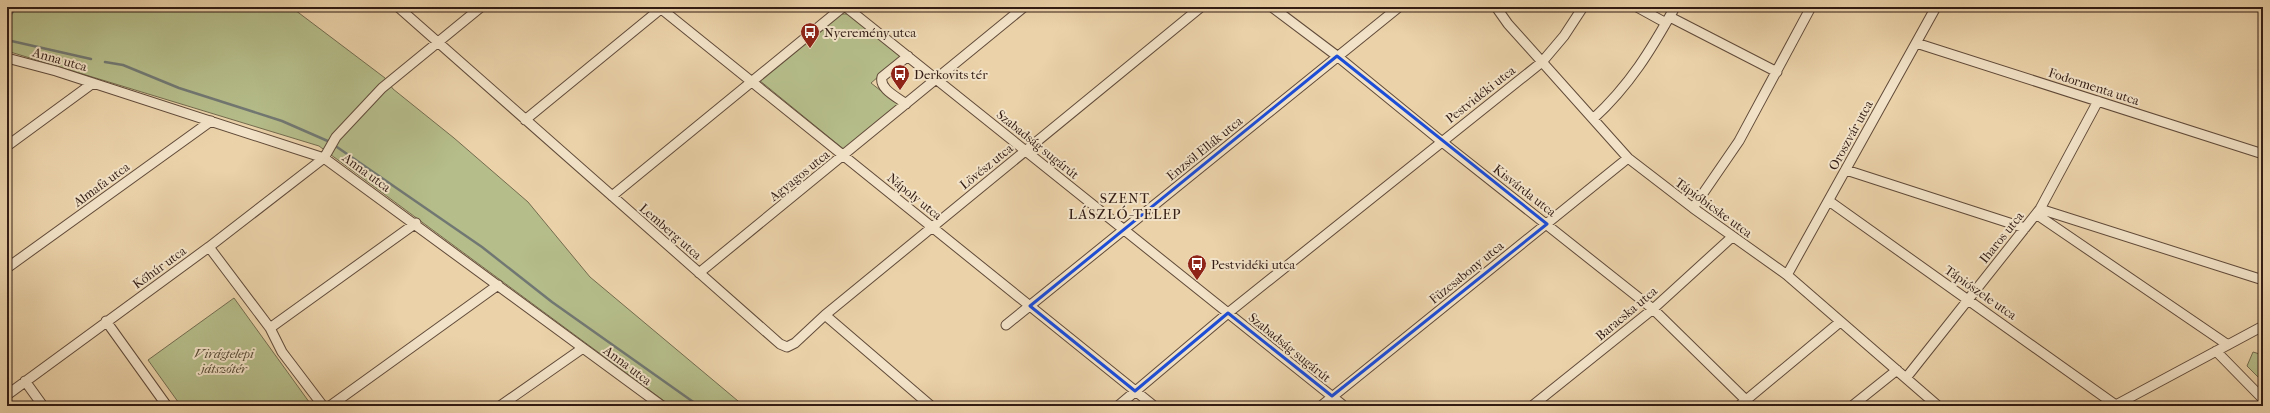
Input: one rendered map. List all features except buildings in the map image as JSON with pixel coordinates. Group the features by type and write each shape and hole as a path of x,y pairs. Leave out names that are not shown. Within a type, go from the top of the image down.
{"street":[{"name":"Lemberg utca","path":"398,7 780,344 787,347 795,343 825,315"},
{"path":"324,156 336,137 382,88 481,7"},
{"path":"525,120 661,7"},
{"name":"Nápoly utca","path":"661,7 751,82 1154,406"},
{"path":"612,196 843,7"},
{"name":"Szabadság sugárút","path":"846,7 1344,406"},
{"path":"936,79 1024,7"},
{"name":"Lövész utca","path":"825,315 1201,7"},
{"name":"Kisvárda utca","path":"1272,7 1337,56 1441,141 1653,309 1749,403"},
{"name":"Enzsöl Ellák utca","path":"1006,325 1399,7"},
{"name":"Tápióbicske utca","path":"1496,7 1508,24 1628,158 1732,237 1788,275 1938,406"},
{"name":"Pestvidéki utca","path":"1118,406 1228,313 1441,141 1542,62 1564,36 1583,7"},
{"path":"1637,7 1668,20 1777,72"},
{"path":"1593,119 1628,83 1642,63 1675,7"},
{"path":"1693,208 1739,141 1811,7"},
{"name":"Oroszvár utca","path":"1788,275 1936,7"},
{"name":"Fodormenta utca","path":"1916,43 2263,154"},
{"path":"906,104 883,87 881,82 882,77 908,56"},
{"name":"Anna utca","path":"7,58 93,83 324,156 662,406"},
{"name":"Agyagos utca","path":"699,273 936,79"},
{"path":"7,146 93,83"},
{"name":"Iharos utca","path":"1906,378 1967,298 2038,211 2098,101"},
{"name":"Almafa utca","path":"7,268 211,121"},
{"name":"Kőhúr utca","path":"7,395 209,247 324,156"},
{"name":"Füzesabony utca","path":"1321,406 1628,158"},
{"path":"1846,170 2025,228"},
{"name":"Tápiószele utca","path":"1829,201 1967,298 2116,406"},
{"path":"2038,211 2263,280"},
{"path":"2038,211 2228,345"},
{"path":"270,328 416,223"},
{"name":"Baracska utca","path":"1532,406 1653,309 1732,237"},
{"path":"209,247 270,328 282,352 323,406"},
{"path":"330,406 498,284"},
{"path":"825,315 931,406"},
{"path":"106,321 167,406"},
{"path":"1739,406 1749,403 1840,322"},
{"path":"2116,406 2263,326"},
{"path":"500,406 583,348"},
{"path":"2216,351 2263,399"},
{"path":"1852,406 1897,370"},
{"path":"25,381 43,406"}],"highlighted area":[{"path":"1337,56 1547,224 1332,396 1228,313 1135,391 1030,306"}],"green space":[{"path":"7,7 291,7 385,78 393,89 454,138 528,202 590,277 744,406 671,406 319,146 7,51"},
{"path":"840,14 849,14 901,57 871,83 899,105 846,151 759,80"},
{"name":"Virágtelepi játszótér","path":"234,298 312,406 181,406 148,360"},
{"path":"2253,352 2263,355 2263,382 2247,366"}],"waterway":[{"path":"7,20 16,7"},
{"path":"7,40 91,59"},
{"path":"105,62 123,65 179,88 282,121 330,142"},
{"path":"334,145 482,247 552,302 699,406"}],"place":[{"name":"Nyeremény utca","path":"810,49"},
{"name":"Derkovits tér","path":"900,91"},
{"name":"Pestvidéki utca","path":"1197,281"}],"district":[{"name":"SZENT LÁSZLÓ-TELEP","path":"1125,206"}]}
